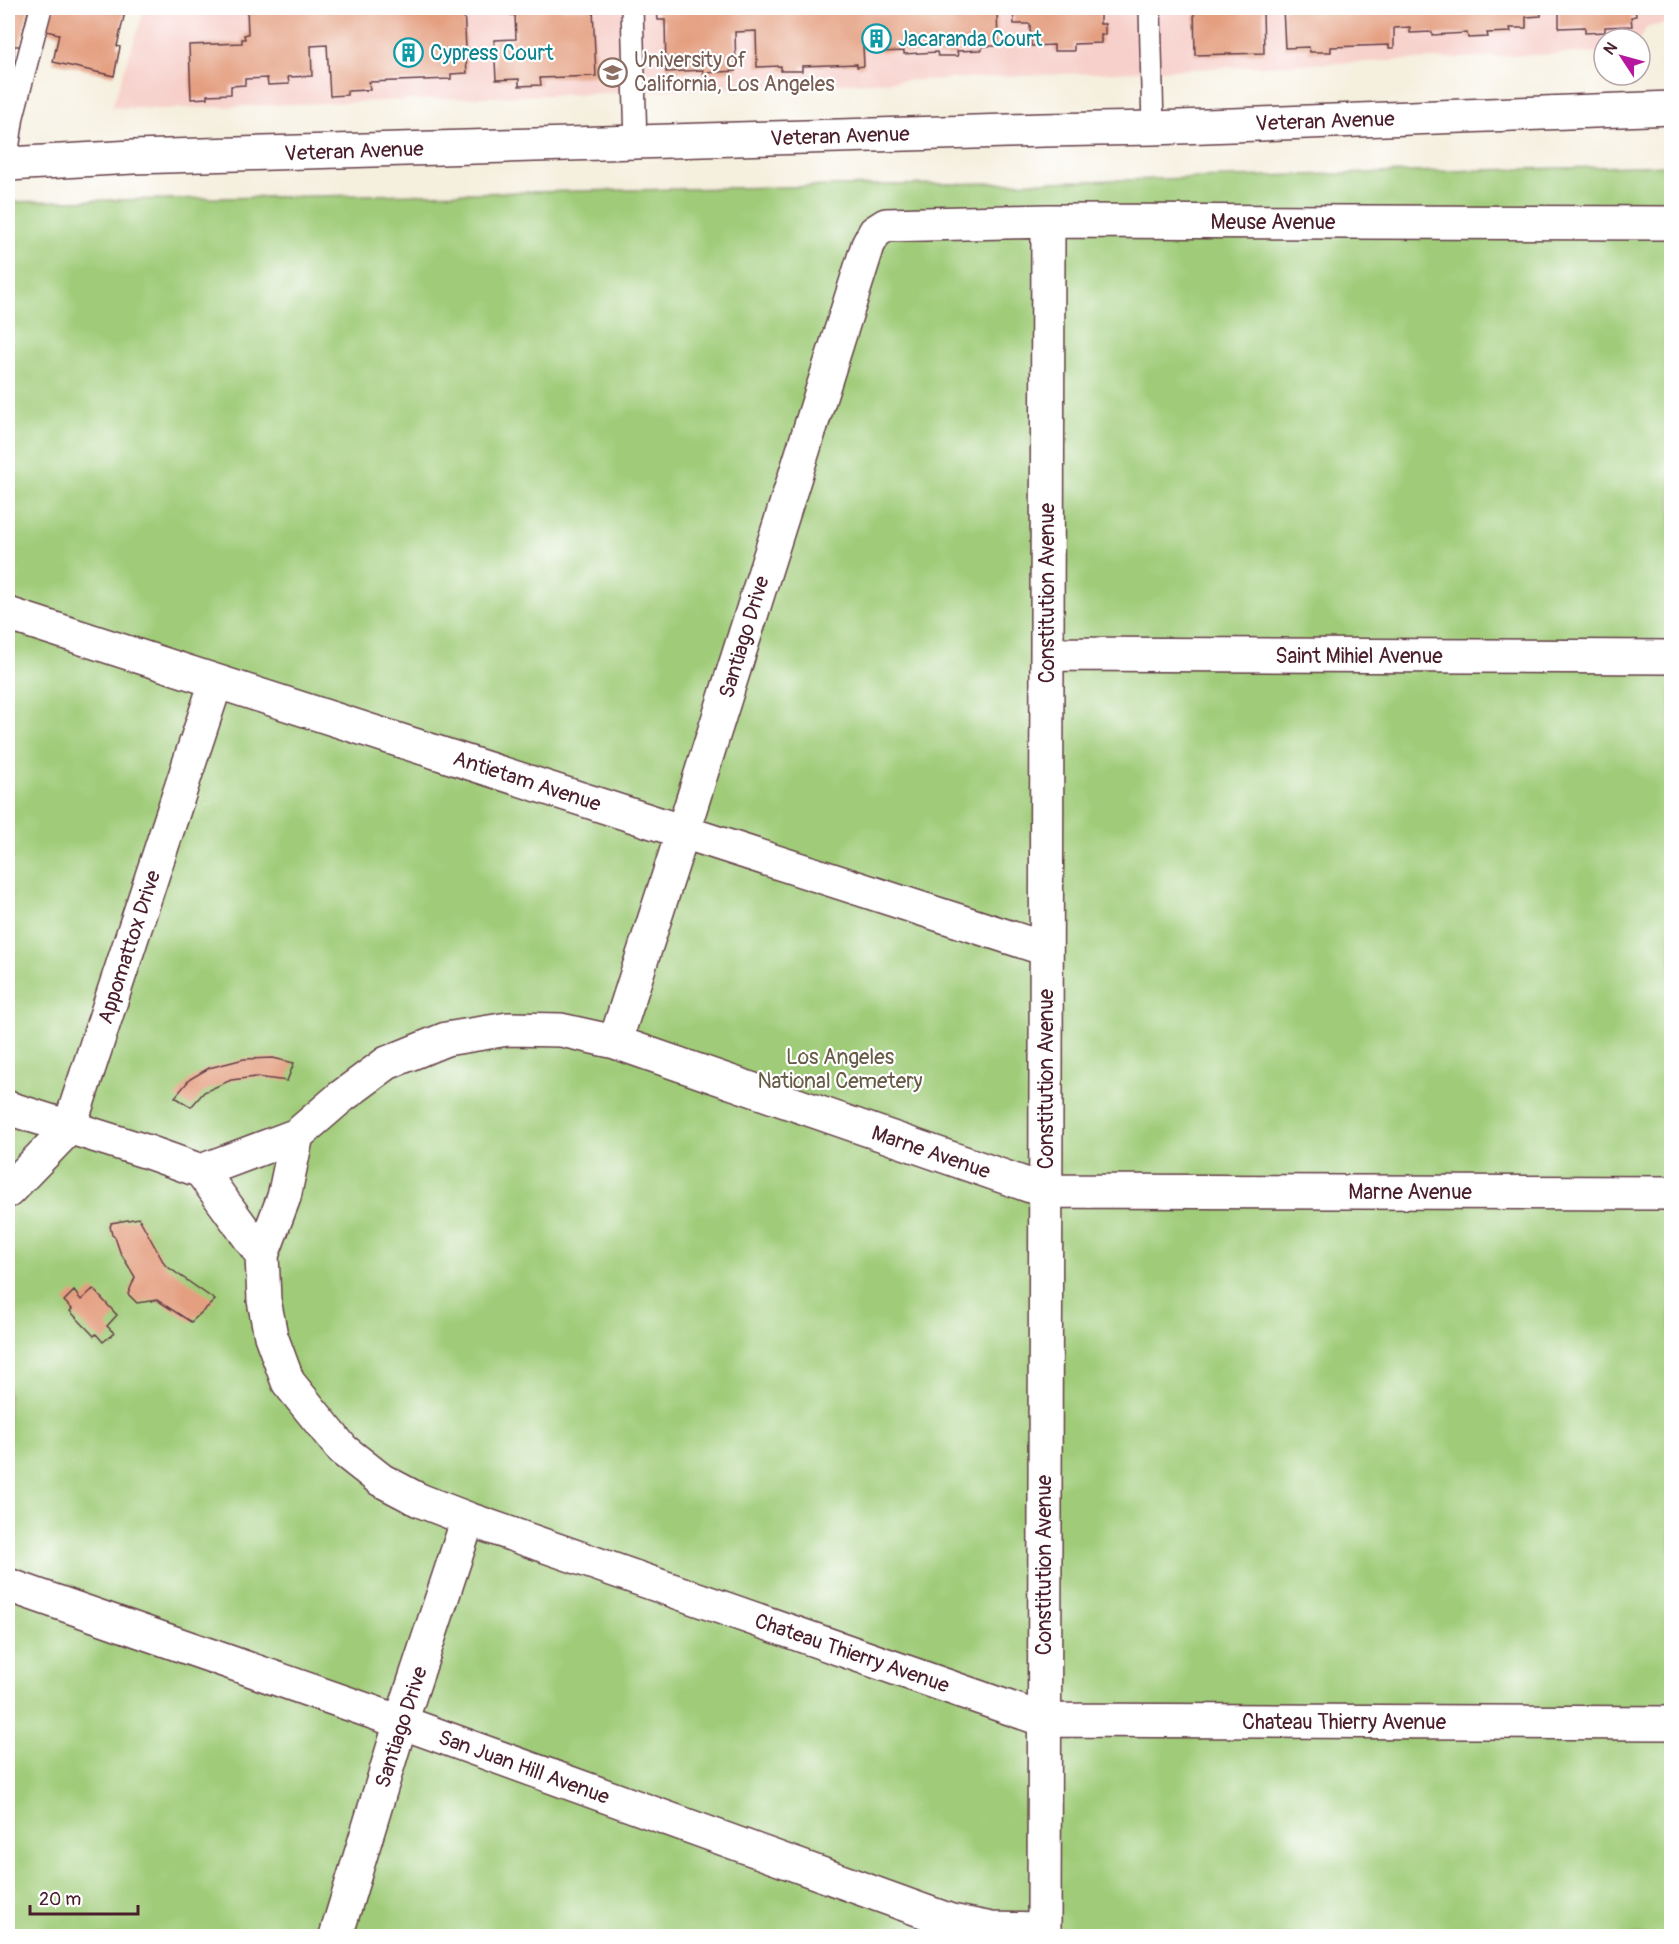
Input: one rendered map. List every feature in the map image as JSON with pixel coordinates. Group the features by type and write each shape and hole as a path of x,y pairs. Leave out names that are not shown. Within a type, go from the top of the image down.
{"street":[{"name":"Veteran Avenue","path":"8,164 133,157 1153,128 1671,108"},
{"name":"Meuse Avenue","path":"875,232 886,225 1048,221 1671,223"},
{"name":"Constitution Avenue","path":"1044,1933 1048,221"},
{"name":"Santiago Drive","path":"615,1042 868,245 875,232"},
{"name":"Antietam Avenue","path":"8,615 1046,949"},
{"name":"Saint Mihiel Avenue","path":"1047,654 1671,657"},
{"name":"Appomattox Drive","path":"8,1191 69,1128 216,682"},
{"name":"Marne Avenue","path":"297,1135 340,1097 387,1064 446,1039 508,1029 561,1030 615,1042 1045,1191 1671,1193"},
{"path":"8,1108 201,1171 262,1255"},
{"path":"201,1171 297,1135"},
{"name":"Chateau Thierry Avenue","path":"297,1135 285,1197 262,1255 264,1300 271,1336 288,1382 342,1450 381,1480 419,1500 1044,1720 1671,1723"},
{"name":"Santiago Drive","path":"336,1936 401,1722 468,1519"},
{"name":"San Juan Hill Avenue","path":"8,1585 401,1722 943,1929 991,1929 1044,1933"}],"lane":[{"path":"8,150 13,116 41,8"},
{"path":"632,8 636,143"},
{"path":"1150,8 1153,128"}],"shaded area":[{"name":"University of California, Los Angeles","path":"145,8 1671,8 1671,23 1647,27 1592,27 1592,52 603,93 159,109 112,107"}],"green space":[{"name":"Los Angeles National Cemetery","path":"1671,165 1671,1936 8,1936 8,202 1046,182"}],"building":[{"path":"8,8 29,8 20,46 14,46 14,72 8,72"},
{"path":"51,8 126,8 117,46 120,47 114,76 53,62 59,34 46,31"},
{"name":"Cypress Court","path":"247,8 464,8 466,49 490,48 490,57 466,58 467,73 451,74 451,79 369,82 370,90 347,91 347,95 330,96 327,45 311,46 312,76 288,77 289,84 268,85 267,78 245,79 245,85 231,86 231,94 207,95 207,98 191,99 189,45 242,43 242,39 245,39 244,35 248,34"},
{"path":"511,8 593,8 596,76 540,78 541,85 519,86 519,79 496,80 494,40 516,39 515,15 511,15"},
{"name":"Jacaranda Court","path":"664,8 879,8 879,13 888,13 888,8 997,9 998,46 982,46 982,50 957,51 958,56 938,56 937,52 904,54 904,51 880,52 879,45 863,46 864,66 857,67 857,64 802,66 802,71 781,71 781,66 757,67 756,31 735,32 736,71 666,72 665,20 658,20 657,10 664,10"},
{"path":"1100,8 1100,24 1105,24 1105,35 1101,35 1101,43 1074,44 1074,51 1054,51 1054,45 1031,46 1030,24 1014,24 1013,10"},
{"path":"1194,8 1272,8 1263,10 1264,53 1195,55"},
{"path":"1283,8 1541,8 1541,16 1526,17 1526,28 1510,28 1511,32 1487,33 1488,37 1468,38 1467,33 1432,35 1432,32 1410,33 1410,27 1394,28 1394,48 1389,48 1389,45 1331,47 1331,52 1310,52 1309,47 1285,48"},
{"path":"1559,8 1635,8 1636,16 1631,17 1632,26 1592,27 1592,33 1585,33 1585,27 1559,28"},
{"path":"273,1058 294,1063 287,1081 256,1077 231,1080 204,1092 191,1107 175,1097 190,1079 209,1068 244,1059"},
{"path":"139,1218 165,1265 215,1300 191,1322 157,1300 137,1303 128,1294 135,1277 120,1252 110,1226 111,1223"},
{"path":"93,1289 117,1315 107,1326 114,1333 103,1342 70,1311 72,1309 64,1301 74,1291 81,1300"}],"place":[{"name":"Jacaranda Court","path":"877,39"},
{"name":"Cypress Court","path":"409,53"},
{"name":"University of California, Los Angeles","path":"613,72"}]}
